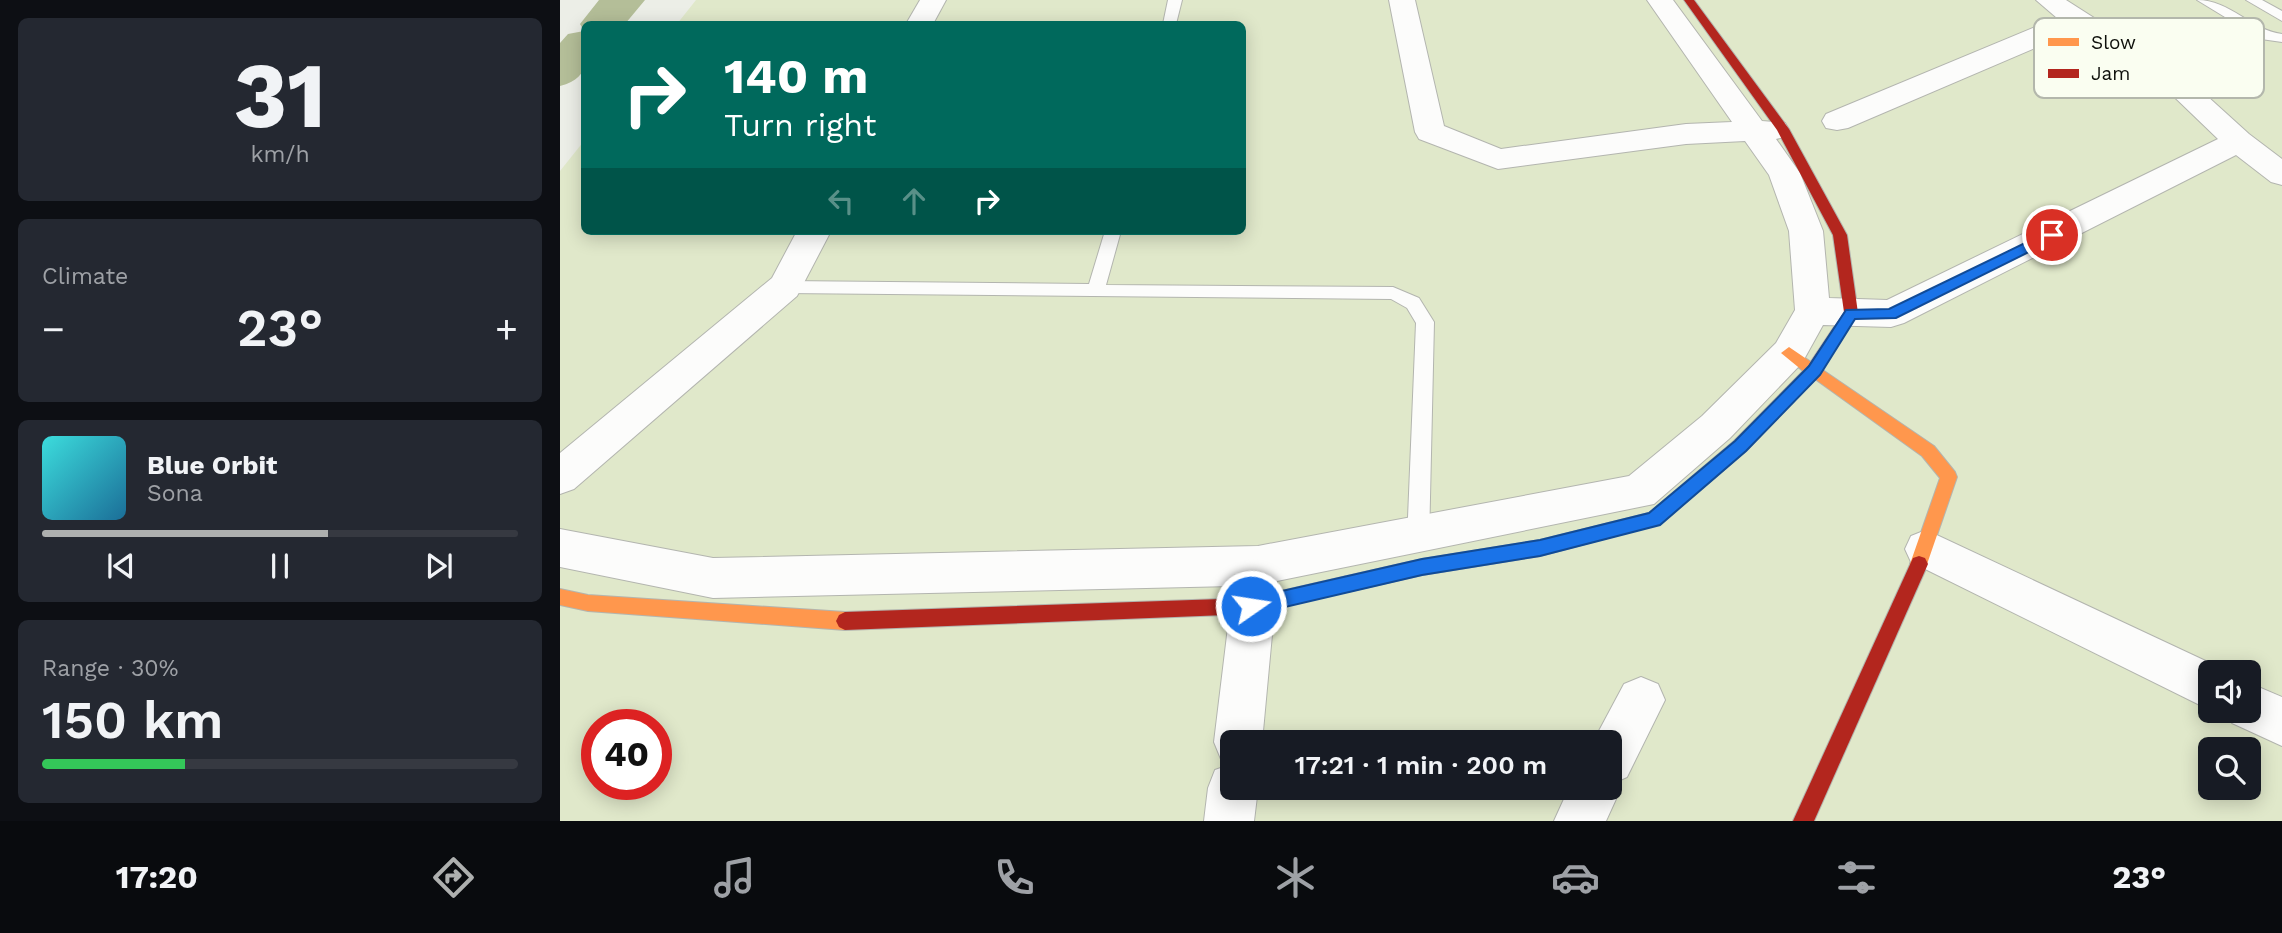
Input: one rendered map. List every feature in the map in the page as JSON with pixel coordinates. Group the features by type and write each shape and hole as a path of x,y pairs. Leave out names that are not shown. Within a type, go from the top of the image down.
{"street":[{"path":"922,21 933,0"},
{"path":"1402,0 1406,30 1430,132 1498,159 1686,134 1769,130"},
{"path":"1660,0 1769,130"},
{"path":"560,597 588,603 844,621 1254,586 1420,550 1647,506 1716,427 1802,362 1832,312 1807,231 1769,130 1689,0"},
{"path":"2049,0 2074,18"},
{"path":"1837,121 2034,38"},
{"path":"2192,98 2238,141 2282,175"},
{"path":"1832,312 1891,314 2238,141"},
{"path":"560,477 785,288 812,235"},
{"path":"1802,362 1928,451 1949,477 1926,549 1803,821"},
{"path":"560,548 713,578 863,575 1254,586"},
{"path":"1926,549 2198,681"},
{"path":"844,621 863,575"},
{"path":"1239,730 1254,586"},
{"path":"1622,737 1641,700"},
{"path":"2261,712 2282,722"},
{"path":"1229,821 1232,800"},
{"path":"1579,821 1590,800"}],"lane":[{"path":"1171,21 1175,0"},
{"path":"2204,0 2235,18"},
{"path":"2253,0 2282,17"},
{"path":"2264,35 2282,38"},
{"path":"1096,291 1112,235"},
{"path":"785,288 1394,293 1413,303 1425,322 1420,550"}],"green space":[{"path":"696,0 2282,0 2282,821 560,821 560,171 581,145 581,235 1246,235 1246,21 679,21"}],"waterway":[{"path":"605,21 623,0"},
{"path":"560,72 581,48"}],"traffic: slow":[{"path":"1789,353 1928,451 1949,477 1919,564"},
{"path":"1347,584 1422,567 1540,548 1654,519 1740,446 1812,372"},
{"path":"560,597 588,603 845,621"}],"traffic: jam":[{"path":"1689,0 1783,129 1840,235 1851,313 1812,372"},
{"path":"1803,821 1919,564"},
{"path":"845,621 1251,606 1347,584"}],"route":[{"path":"1251,606 1422,567 1540,548 1654,519 1741,446 1814,370 1851,313 1891,314 2052,235"}]}
